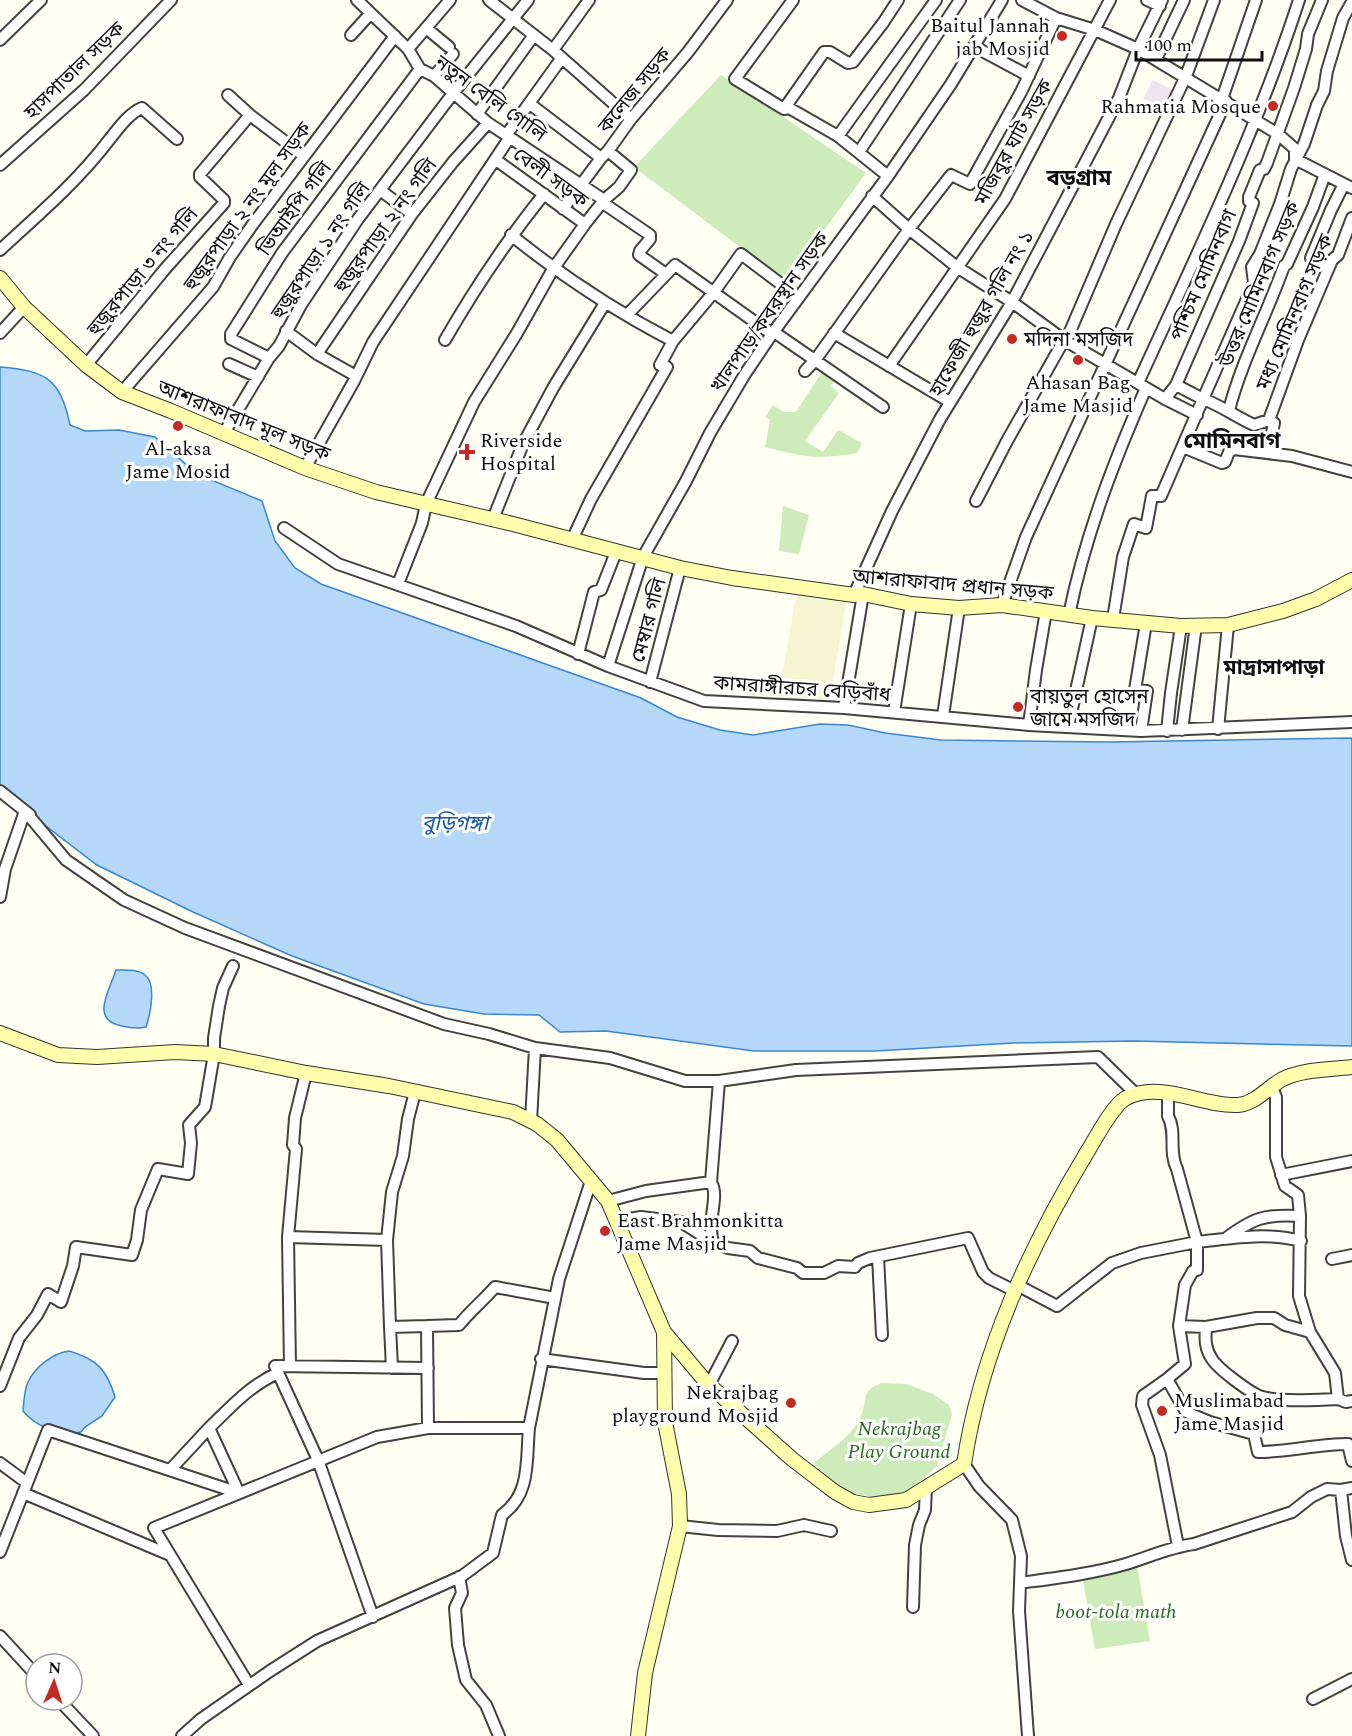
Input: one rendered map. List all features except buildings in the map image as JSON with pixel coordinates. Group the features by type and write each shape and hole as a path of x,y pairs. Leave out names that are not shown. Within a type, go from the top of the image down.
{"street":[{"path":"0,40 41,0"},
{"name":"হাসপাতাল সড়ক","path":"0,165 84,90 171,0"},
{"name":"নতুন বেলি গোলি","path":"357,0 408,49 420,69 434,76 488,123 581,184 650,235 639,255 666,274"},
{"path":"408,49 450,0"},
{"path":"489,0 553,50 631,119"},
{"name":"হুজুরপাড়া ১ নং গলি","path":"224,433 314,286 381,190 454,92 528,0"},
{"path":"553,50 589,0"},
{"name":"কলেজ সড়ক","path":"553,269 585,224 619,187 631,170 605,154 727,0"},
{"path":"793,0 735,77 736,81 784,109 789,108 838,136 888,176"},
{"path":"784,109 824,52 830,52 848,63 853,62 898,0"},
{"path":"838,136 936,0"},
{"path":"859,152 960,0"},
{"name":"খালপাড়/কবরস্থান সড়ক","path":"608,666 643,557 710,433 745,374 798,297 888,176 975,47 1002,0"},
{"path":"1022,0 1056,18 1095,30 1138,49 1186,76 1278,134 1295,150 1295,159"},
{"name":"মজিবুর ঘাট সড়ক","path":"894,369 957,267 1005,199 1110,0"},
{"path":"1147,0 1161,3"},
{"path":"1156,59 1184,0"},
{"path":"976,501 1006,441 1065,340 1116,224 1186,76 1214,0"},
{"path":"1002,605 1026,537 1224,100 1256,0"},
{"path":"1069,615 1077,575 1110,472 1142,386 1257,120 1299,0"},
{"name":"পশ্চিম মোমিনবাগ","path":"1165,399 1176,385 1254,203 1249,201 1249,196 1260,170 1264,169 1267,163 1278,134 1306,49 1308,33 1322,0"},
{"path":"1113,619 1123,557 1134,524 1146,528 1152,496 1161,496 1254,283 1252,267 1260,254 1295,159 1304,144 1324,91 1327,71 1344,18 1352,2"},
{"name":"হাফেজী হুজুর গলি নং ১","path":"844,708 859,594 892,511 950,402 1012,302 1119,98 1138,49 1161,3"},
{"path":"351,35 370,14"},
{"name":"মজিবুর ঘাট সড়ক","path":"909,229 951,175 970,184 1029,76 1056,18"},
{"path":"426,28 451,51 434,76"},
{"path":"477,114 534,35"},
{"name":"হুজুরপাড়া ২ নং মূল সড়ক","path":"122,392 213,287 230,257 395,36"},
{"path":"975,47 1029,76"},
{"name":"বেলী সড়ক","path":"509,135 561,59"},
{"name":"ভিআইপি গলি","path":"269,358 231,339 231,334 282,253 420,69"},
{"path":"228,94 250,115 304,156"},
{"path":"530,104 605,154 562,209"},
{"path":"0,250 89,167 117,130 135,111 142,108 177,139"},
{"name":"হুজুরপাড়া ৩ নং গলি","path":"86,365 165,269 224,203 224,200 200,177 200,174 250,115"},
{"name":"হুজুরপাড়া ২ নং গলি","path":"317,354 412,214 453,162 488,123"},
{"path":"305,468 373,342 496,160 509,135"},
{"path":"1295,159 1348,186 1331,210 1311,258 1330,265"},
{"name":"বেলী সড়ক","path":"496,160 585,224"},
{"name":"উত্তর মোমিনবাগ সড়ক","path":"1229,410 1242,367 1284,266 1287,264 1313,207 1325,174"},
{"path":"381,190 412,214"},
{"path":"445,340 477,284 511,235 544,194"},
{"path":"873,196 909,229 957,267 1012,302 1065,340 1142,386 1197,415"},
{"name":"মধ্য মোমিনবাগ সড়ক","path":"1269,420 1298,339 1332,260 1338,255 1352,218"},
{"path":"805,371 830,340 909,229"},
{"path":"511,235 569,280 605,303 628,314 645,327 673,341"},
{"path":"572,540 597,490 667,368 660,365 673,341 714,292 741,254 743,253 798,297"},
{"path":"628,314 675,265 773,333 816,359 883,407"},
{"path":"398,584 422,523 426,504 474,402 553,269"},
{"name":"আশরাফাবাদ মূল সড়ক","path":"0,278 24,307 86,365 122,392 305,468 376,492 513,524"},
{"path":"493,519 524,444 553,388 605,303"},
{"path":"0,333 24,307"},
{"path":"286,331 317,354 356,376"},
{"path":"830,340 894,369 950,402"},
{"path":"229,364 258,377"},
{"path":"1176,385 1229,410 1254,425 1269,420 1274,423 1268,453"},
{"path":"1183,447 1222,463 1225,462 1229,452 1234,449 1292,456 1352,472"},
{"name":"আশরাফাবাদ প্রধান সড়ক","path":"513,524 680,568 732,578 859,594 911,604 959,608 1002,605 1092,618 1181,626 1228,625 1283,611 1316,599 1352,580"},
{"name":"কামরাঙ্গীরচর বেড়িবাঁধ","path":"285,528 338,564 516,626 608,666 704,701 844,708 1029,725 1141,731 1352,722"},
{"path":"578,654 594,592 601,590 616,552"},
{"name":"মেম্বার গলি","path":"650,682 680,568"},
{"path":"894,712 911,604"},
{"path":"943,716 959,608"},
{"path":"1029,725 1046,611"},
{"path":"1068,727 1092,618"},
{"path":"1141,731 1147,692 1135,690 1146,623"},
{"path":"1182,730 1196,625"},
{"path":"1218,729 1228,625"},
{"path":"1167,731 1181,626"},
{"path":"0,791 40,823"},
{"path":"0,897 6,868 25,812 66,860 124,900 185,928 404,1010 444,1024 489,1034 535,1048 610,1058 685,1081 719,1081 796,1070 1098,1057 1136,1094"},
{"path":"0,1386 19,1338 37,1315 48,1294 61,1302 73,1266 76,1247 132,1255 137,1240 141,1210 158,1169 188,1174 191,1143 189,1125 205,1107 223,988 233,966"},
{"path":"0,1033 46,1052 76,1057 175,1052 214,1054 306,1074 389,1086 513,1112 531,1121 557,1140 608,1202 664,1332 709,1385 792,1459 835,1492 853,1502 869,1505 906,1500 958,1467 1002,1320 1036,1243 1097,1136 1123,1100 1136,1094 1168,1094 1228,1105 1240,1105 1259,1097 1281,1080 1300,1073 1352,1067"},
{"path":"531,1121 535,1048"},
{"path":"290,1366 288,1237 296,1149 293,1145 295,1118 306,1074"},
{"path":"713,1242 711,1231 714,1186 711,1182 719,1081"},
{"path":"1272,1088 1276,1097 1276,1157 1287,1189 1298,1195 1301,1241 1299,1296 1310,1332 1335,1373 1338,1400"},
{"path":"392,1368 387,1240 392,1192 403,1156 408,1119 415,1092"},
{"path":"1168,1094 1172,1159 1177,1169 1197,1242 1197,1270 1193,1271 1185,1285 1179,1326 1185,1364 1143,1396 1142,1405 1160,1455 1178,1546"},
{"path":"1281,1175 1352,1161"},
{"path":"182,1736 201,1719 249,1685 317,1641 459,1577 492,1553 501,1515 512,1507 525,1483 529,1428 541,1359 559,1279 591,1181"},
{"path":"608,1202 646,1191 711,1182"},
{"path":"1225,1239 1243,1225 1267,1215 1300,1216"},
{"path":"617,1221 641,1217 681,1222 713,1242 728,1248 750,1251 758,1258 797,1268 803,1273 824,1273 838,1266 855,1267 858,1263 878,1257 968,1238 983,1272 989,1278 1057,1306 1112,1263 1141,1253 1225,1239 1284,1236 1301,1241"},
{"path":"288,1237 387,1240"},
{"path":"1332,1259 1352,1255"},
{"path":"878,1257 882,1335"},
{"path":"390,1327 459,1325 495,1287 555,1298"},
{"path":"1179,1326 1206,1327 1257,1318 1274,1318 1285,1325 1310,1332"},
{"path":"427,1326 428,1428"},
{"path":"1206,1327 1205,1344 1212,1360 1260,1396 1313,1401 1352,1401"},
{"path":"638,1736 645,1672 680,1526 679,1494 665,1422 664,1332"},
{"path":"709,1385 732,1341"},
{"path":"541,1359 644,1373 663,1373"},
{"path":"373,1617 318,1460 275,1366 428,1368"},
{"path":"170,1470 252,1387 278,1372"},
{"path":"1167,1379 1186,1412 1210,1422 1254,1434 1258,1452 1348,1444 1352,1461"},
{"path":"209,1428 239,1493"},
{"path":"249,1685 154,1528 377,1437 428,1428 529,1428"},
{"path":"0,1552 48,1430 239,1493"},
{"path":"0,1463 25,1488 170,1555"},
{"path":"958,1467 1012,1520 1021,1556 1020,1622 1028,1736"},
{"path":"913,1607 915,1545 925,1510 926,1487"},
{"path":"1020,1583 1086,1574 1126,1564 1178,1546 1194,1544 1292,1512 1327,1488 1346,1489 1346,1536 1352,1560"},
{"path":"680,1526 718,1530 777,1531 804,1525 831,1531"},
{"path":"459,1577 462,1593 455,1608 458,1645 466,1680 486,1706 499,1736"},
{"path":"0,1636 24,1662"},
{"path":"1313,1698 1352,1679"},
{"path":"71,1712 93,1736"}],"shaded area":[{"path":"1153,80 1177,92 1165,110 1143,98"}],"green space":[{"path":"721,75 866,173 786,282 634,167"},
{"path":"824,369 837,378 831,386 839,393 805,441 823,452 838,430 862,443 857,453 811,456 765,447 770,420 765,417 773,405 784,412 796,412"},
{"path":"783,506 809,515 799,554 779,551"},
{"path":"796,595 846,602 829,705 778,701"},
{"name":"Nekrajbag Play Ground","path":"881,1383 906,1384 933,1394 949,1405 952,1414 937,1466 915,1486 897,1497 872,1497 847,1492 833,1484 814,1463 852,1430 861,1416 867,1393"},
{"name":"boot-tola math","path":"1137,1565 1150,1641 1095,1649 1083,1581"}],"water":[{"name":"বুড়িগঙ্গা","path":"0,367 29,371 48,380 56,387 61,397 70,425 85,431 119,430 155,437 197,474 262,501 275,541 295,568 321,584 641,698 677,717 720,730 753,735 820,724 848,725 885,733 941,740 1110,742 1352,738 1352,1046 1133,1041 1013,1043 875,1051 754,1051 606,1031 560,1032 539,1015 484,1014 424,1004 292,956 193,912 97,865 0,791"},
{"path":"116,970 132,970 149,979 152,1000 146,1027 122,1026 106,1018 104,1003"},
{"path":"69,1351 87,1358 100,1367 115,1397 102,1416 81,1432 65,1433 42,1426 23,1411 24,1396 31,1376 51,1358"}],"place":[{"name":"Baitul Jannah jab Mosjid","path":"1062,36"},
{"name":"Rahmatia Mosque","path":"1273,106"},
{"name":"মদিনা মসজিদ","path":"1012,339"},
{"name":"Ahasan Bag Jame Masjid","path":"1078,360"},
{"name":"Al-aksa Jame Mosid","path":"178,426"},
{"name":"Riverside Hospital","path":"467,452"},
{"name":"বায়তুল হোসেন জামে মসজিদ","path":"1018,707"},
{"name":"East Brahmonkitta Jame Masjid","path":"605,1231"},
{"name":"Nekrajbag playground Mosjid","path":"791,1403"},
{"name":"Muslimabad Jame Masjid","path":"1162,1411"}],"district":[{"name":"বড়গ্রাম","path":"1079,177"},
{"name":"মোমিনবাগ","path":"1232,440"},
{"name":"মাদ্রাসাপাড়া","path":"1274,667"}]}
